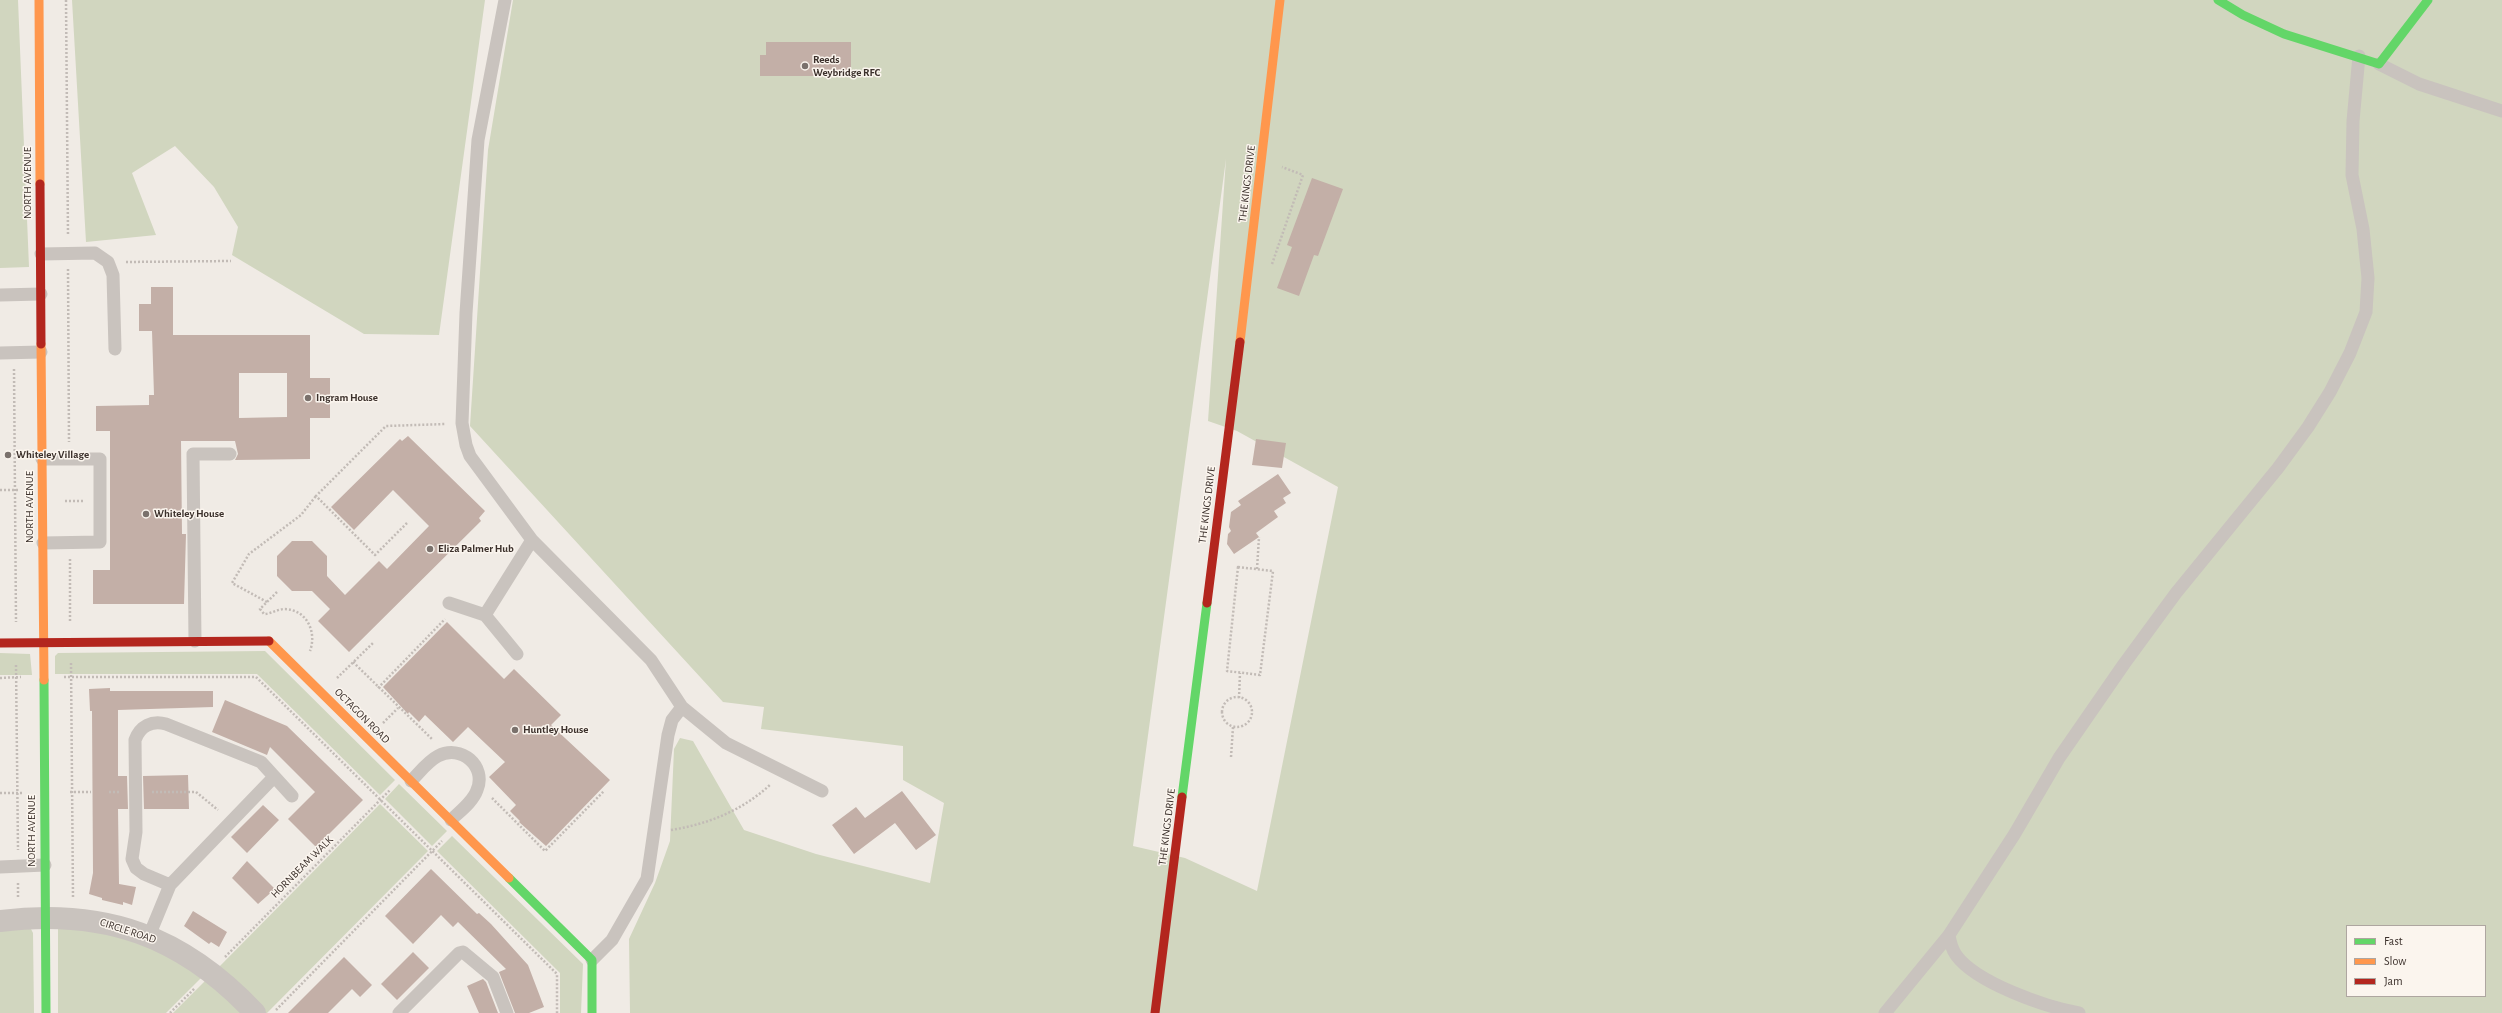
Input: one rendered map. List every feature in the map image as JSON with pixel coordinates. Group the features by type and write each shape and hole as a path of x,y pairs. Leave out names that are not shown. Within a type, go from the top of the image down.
{"street":[{"name":"NORTH AVENUE","path":"39,0 46,1013"},
{"name":"THE KINGS DRIVE","path":"1155,1013 1249,267 1280,0"},
{"path":"2218,0 2240,15 2299,41 2359,56 2379,64 2428,0"},
{"name":"OCTAGON ROAD","path":"0,643 270,641 592,960"},
{"name":"CIRCLE ROAD","path":"0,921 45,917 73,918 115,925 149,936 211,971 255,1013"},
{"path":"592,960 592,1013"}],"lane":[{"path":"505,0 478,140 466,312 462,423 466,445 470,456 532,540 651,660 682,707 726,743 822,791"},
{"path":"1885,1013 1949,935 2014,835 2064,752 2176,593 2273,474 2308,427 2330,392 2350,353 2366,312 2368,278 2362,229 2352,174 2353,121 2359,56"},
{"path":"2379,64 2419,84 2502,111"},
{"path":"41,254 95,253 108,262 113,275 115,349"},
{"path":"0,294 41,294"},
{"path":"0,353 41,352"},
{"path":"195,641 193,454 230,454"},
{"path":"42,459 100,459 100,542 42,543"},
{"path":"485,615 532,540"},
{"path":"448,603 485,615 517,654"},
{"path":"592,960 612,940 647,879 668,735 672,720 682,707"},
{"path":"170,885 144,874 136,868 132,859 136,832 136,740 141,729 153,722 166,724 261,762 292,796"},
{"path":"408,778 431,761 446,753 459,753 470,759 479,774 477,791 454,823"},
{"path":"149,936 170,885 274,777"},
{"path":"0,867 45,865"},
{"path":"1949,935 1955,954 1978,974 2002,988 2079,1013"},
{"path":"399,1013 459,953 463,952 493,977 507,1013"}],"path":[{"path":"66,0 70,459"},
{"path":"1249,267 1270,270 1303,175 1262,158"},
{"path":"108,262 231,262"},
{"path":"267,602 232,583 249,554 301,515 316,496 386,426 462,423"},
{"path":"316,496 375,555 407,524"},
{"path":"1257,569 1259,537"},
{"path":"70,542 73,918"},
{"path":"1238,567 1257,569 1273,571 1260,675 1227,671 1238,567"},
{"path":"277,592 260,609 264,614 286,609 295,611 309,623 313,641 308,654"},
{"path":"378,688 448,617 448,603"},
{"path":"331,684 373,643"},
{"path":"354,662 398,708 438,745"},
{"path":"1238,698 1240,673"},
{"path":"43,677 256,677 557,974 557,1013"},
{"path":"1238,698 1248,703 1252,712 1248,722 1238,727 1233,727 1224,720 1223,710 1228,700 1238,698"},
{"path":"382,724 398,708"},
{"path":"1231,757 1233,727"},
{"path":"654,833 694,826 724,816 755,799 783,772"},
{"name":"HORNBEAM WALK","path":"170,1013 380,799 408,778"},
{"path":"487,793 545,851 604,791"},
{"path":"109,792 196,792 232,822"},
{"path":"272,1013 432,851 454,823"}],"green space":[{"path":"0,0 18,0 29,267 0,268"},
{"path":"72,0 485,0 439,335 364,334 232,255 238,227 214,187 175,146 132,173 156,235 86,242"},
{"path":"513,0 2502,0 2502,1013 630,1013 629,939 655,883 670,841 674,749 680,738 693,741 744,830 816,854 930,883 944,803 903,780 903,746 761,729 764,707 723,702 470,426 488,150","holes":["1226,159 1208,421 1237,431 1338,487 1257,891 1185,858 1133,846"]},
{"path":"265,651 395,780 380,795 257,674 55,674 55,656 58,653"},
{"path":"0,653 30,654 32,675 0,675"},
{"path":"399,784 447,831 432,846 385,799"},
{"path":"380,804 428,851 267,1013 264,1013 218,968"},
{"path":"452,836 583,964 581,1013 560,1013 560,973 437,851"},
{"path":"58,926 137,939 204,975 166,1013 58,1013"},
{"path":"30,927 33,933 34,1013 0,1013 0,928"},
{"path":"208,978 246,1013 173,1013"}],"building":[{"name":"Reeds Weybridge RFC","path":"766,42 851,42 851,76 760,76 760,55 766,55"},
{"path":"1312,178 1343,189 1318,256 1314,255 1299,296 1277,288 1292,247 1287,245"},
{"path":"151,287 173,287 173,335 310,335 310,378 330,378 330,418 310,418 310,459 235,460 238,454 235,441 181,441 182,534 186,534 184,604 93,604 93,570 110,570 110,431 96,431 96,406 149,405 149,395 154,395 152,331 139,331 139,304 151,304","holes":["239,373 287,373 287,417 239,418"]},
{"name":"Eliza Palmer Hub","path":"408,436 485,511 479,518 481,521 349,652 318,621 330,609 312,591 292,591 277,576 277,556 292,541 312,541 327,556 327,576 345,595 379,561 387,569 429,526 393,490 354,530 331,507 400,439 402,441"},
{"path":"1256,439 1286,443 1282,468 1252,465"},
{"path":"1278,474 1291,493 1283,498 1286,503 1274,511 1278,517 1256,533 1259,537 1234,554 1227,544 1228,534 1231,531 1229,527 1231,512 1241,505 1238,501"},
{"name":"Huntley House","path":"447,622 504,679 514,669 561,715 551,725 610,780 546,846 519,822 520,821 510,811 516,805 489,777 505,762 468,727 453,742 425,715 419,722 409,712 408,714 383,687"},
{"path":"110,688 110,691 213,691 213,707 118,710 118,776 127,776 128,809 118,809 119,884 136,887 132,905 123,902 123,905 102,900 102,898 89,894 93,873 92,711 90,711 89,689"},
{"path":"225,700 287,726 363,800 316,847 288,819 315,792 270,747 267,755 212,732"},
{"path":"188,775 189,809 144,809 143,776"},
{"path":"902,791 936,835 916,850 895,823 854,854 832,825 856,807 865,818"},
{"path":"263,805 279,820 247,853 231,837"},
{"path":"247,861 275,889 258,904 232,878"},
{"path":"431,869 477,914 479,913 491,924 528,965 544,1007 529,1013 515,1013 499,972 506,969 458,922 453,927 441,915 413,944 385,916"},
{"path":"193,911 227,932 219,947 211,942 209,944 184,926"},
{"path":"413,952 429,968 397,1000 381,984"},
{"path":"344,957 372,985 360,997 352,989 328,1013 288,1013"},
{"path":"483,979 486,982 498,1013 479,1013 467,986"}],"traffic: fast":[{"path":"2218,0 2243,15 2284,34 2379,64 2428,0"},
{"path":"1182,797 1207,603"},
{"path":"44,680 46,1013"},
{"path":"509,878 592,960 592,1013"}],"traffic: slow":[{"path":"39,0 40,184"},
{"path":"1240,342 1280,0"},
{"path":"41,344 44,680"},
{"path":"269,641 509,878"}],"traffic: jam":[{"path":"40,184 41,344"},
{"path":"1207,603 1240,342"},
{"path":"0,643 269,641"},
{"path":"1155,1013 1182,797"}],"place":[{"name":"Reeds Weybridge RFC","path":"805,66"},
{"name":"Ingram House","path":"308,398"},
{"name":"Whiteley Village","path":"8,455"},
{"name":"Whiteley House","path":"146,514"},
{"name":"Eliza Palmer Hub","path":"430,549"},
{"name":"Huntley House","path":"515,730"}]}
